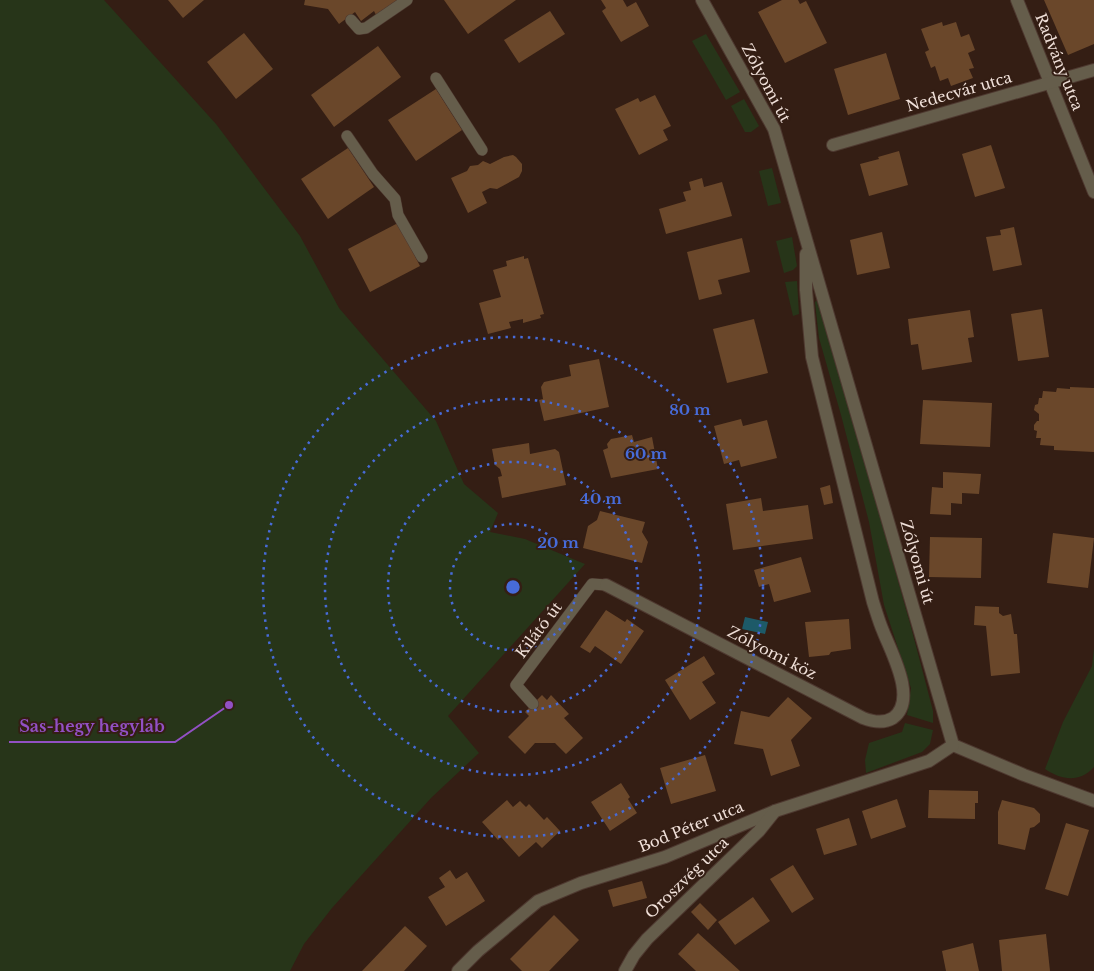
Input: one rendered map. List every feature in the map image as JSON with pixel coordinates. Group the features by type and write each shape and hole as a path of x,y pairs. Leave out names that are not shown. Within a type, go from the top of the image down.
{"street":[{"name":"Zólyomi út","path":"702,0 774,129 953,744"},
{"name":"Radvány utca","path":"1017,0 1094,192"},
{"name":"Nedecvár utca","path":"832,145 1094,70"},
{"name":"Zólyomi út","path":"806,244 806,290 812,357 873,602 902,684"},
{"name":"Zólyomi köz","path":"606,585 854,714 873,722 887,721 895,716 903,704 902,684"},
{"path":"953,744 1024,775 1094,801"},
{"name":"Bod Péter utca","path":"458,971 478,951 538,901 581,883 665,857 775,811 929,761 953,744"},
{"name":"Oroszvég utca","path":"625,971 634,955 647,939 760,832 775,811"}],"lane":[{"path":"352,20 359,29 366,28 407,0"},
{"path":"436,78 482,150"},
{"path":"347,136 373,174 395,199 398,216 422,257"},
{"name":"Kilátó út","path":"533,704 516,685 592,584 606,585"}],"green space":[{"path":"0,0 104,0 216,124 300,236 339,308 436,421 464,484 498,513 490,532 525,539 585,564 448,716 479,753 431,798 332,908 304,944 290,971 0,971"},
{"path":"706,34 740,92 726,100 692,41"},
{"path":"744,99 759,126 751,132 745,132 731,106"},
{"path":"772,168 781,203 768,206 759,171"},
{"path":"792,237 797,266 793,270 784,273 776,241"},
{"path":"797,281 799,314 793,316 785,282"},
{"path":"819,299 911,627 933,711 933,723 907,715 911,688 884,605 869,522 819,338 815,302"},
{"path":"1094,648 1094,767 1083,776 1077,778 1057,776 1045,769 1063,722 1092,666"},
{"path":"905,723 933,730 930,744 922,752 866,773 865,760 869,743 902,732"}],"water":[{"path":"745,617 768,622 765,634 742,629"}],"building":[{"path":"168,0 204,0 183,18"},
{"path":"305,0 398,0 376,15 374,11 361,21 355,12 339,24 328,9 304,5"},
{"path":"444,0 516,0 468,34"},
{"path":"601,0 623,0 627,7 636,2 649,26 621,42 602,11 606,8"},
{"path":"782,0 798,0 800,4 806,1 827,43 785,63 758,12"},
{"path":"1044,0 1094,0 1094,44 1068,55"},
{"path":"550,11 565,34 519,63 504,40"},
{"path":"942,22 943,26 956,22 961,37 969,34 975,50 968,53 974,68 969,69 973,78 951,86 948,78 940,81 935,66 931,68 925,52 929,50 921,29"},
{"path":"244,33 273,69 236,99 207,62"},
{"path":"378,46 401,77 334,127 311,95"},
{"path":"886,53 900,99 848,115 834,69"},
{"path":"436,89 462,130 416,161 388,120"},
{"path":"655,95 671,126 663,130 668,140 639,155 615,109 638,98 640,102"},
{"path":"991,145 1005,188 975,197 962,154"},
{"path":"348,148 374,187 328,219 301,179"},
{"path":"899,151 908,185 869,196 860,164"},
{"path":"513,155 522,164 522,171 519,177 497,189 490,188 482,192 487,203 468,213 451,178 467,171 470,166 478,165 483,161 490,164"},
{"path":"702,178 704,187 722,182 732,216 666,234 659,209 686,201 683,192 691,190 689,182"},
{"path":"398,223 420,266 370,292 348,249"},
{"path":"1014,227 1022,265 993,271 986,237 1001,235 1000,230"},
{"path":"882,232 890,268 857,275 850,240"},
{"path":"742,238 750,272 718,280 722,294 699,300 687,252"},
{"path":"524,256 524,259 528,258 544,314 540,315 541,318 523,323 523,319 509,322 511,328 488,334 479,303 501,297 493,270 507,266 506,261"},
{"path":"1042,309 1049,357 1018,361 1011,314"},
{"path":"970,310 974,337 968,338 972,362 922,370 918,344 911,345 908,319"},
{"path":"754,319 768,373 727,383 713,329"},
{"path":"599,359 609,407 544,421 539,400 543,399 541,387 544,382 571,376 569,365"},
{"path":"1070,387 1094,388 1094,452 1054,450 1054,446 1040,445 1041,438 1036,438 1037,431 1034,430 1034,425 1039,421 1039,414 1034,410 1039,398 1042,398 1043,391 1056,392 1057,388 1070,389"},
{"path":"923,400 992,403 990,447 920,444"},
{"path":"741,419 743,426 767,420 777,458 741,467 739,460 724,464 714,426"},
{"path":"632,435 634,442 652,437 658,469 611,478 603,450 608,448 607,444 611,439"},
{"path":"529,443 530,454 555,449 559,452 566,485 502,498 498,477 502,476 500,469 495,465 492,449"},
{"path":"943,472 981,474 979,494 962,493 962,504 951,503 951,515 930,514 932,487 943,488"},
{"path":"830,485 833,503 824,505 820,488"},
{"path":"761,498 763,511 808,505 813,539 733,550 726,504"},
{"path":"600,511 645,522 642,532 648,542 642,563 583,548 588,526 597,520"},
{"path":"1053,533 1094,538 1088,588 1047,583"},
{"path":"930,537 982,538 981,578 929,577"},
{"path":"801,557 811,592 774,602 769,584 759,587 754,570"},
{"path":"975,606 999,607 999,613 1003,616 1011,614 1014,634 1017,634 1020,673 991,676 986,626 974,625"},
{"path":"606,610 625,622 627,619 644,631 621,664 595,646 590,653 580,647"},
{"path":"849,619 851,649 831,652 829,655 809,657 805,622"},
{"path":"704,656 715,674 702,682 716,703 690,720 665,680"},
{"path":"542,695 547,700 551,695 569,714 564,718 583,738 566,754 555,743 535,743 525,754 508,737 529,716 525,712"},
{"path":"788,697 812,718 791,740 800,766 771,776 763,749 734,744 741,711 769,717"},
{"path":"705,755 716,791 671,804 660,768"},
{"path":"621,783 637,813 610,831 591,802"},
{"path":"929,790 978,791 978,803 975,803 975,819 928,818"},
{"path":"897,799 906,827 871,839 862,811"},
{"path":"507,800 513,807 520,801 526,807 529,804 544,820 547,817 560,831 542,848 536,842 519,857 501,837 498,840 482,822"},
{"path":"1002,800 1034,808 1040,814 1040,822 1030,828 1025,850 998,844 998,812"},
{"path":"849,818 857,845 824,855 816,829"},
{"path":"1066,823 1089,830 1068,896 1045,889"},
{"path":"793,865 814,899 792,913 770,879"},
{"path":"450,870 456,879 467,872 485,901 446,926 428,897 445,887 439,878"},
{"path":"642,881 647,898 613,907 608,890"},
{"path":"753,897 770,921 735,945 718,922"},
{"path":"700,903 717,920 708,930 691,912"},
{"path":"554,915 579,940 549,971 522,971 510,959"},
{"path":"405,926 427,946 404,971 362,971"},
{"path":"698,933 740,971 696,971 678,954"},
{"path":"1046,934 1050,971 1002,971 999,940"},
{"path":"973,943 979,971 946,971 942,951"}],"place":[{"name":"Sas-hegy hegyláb","path":"229,705"}]}
